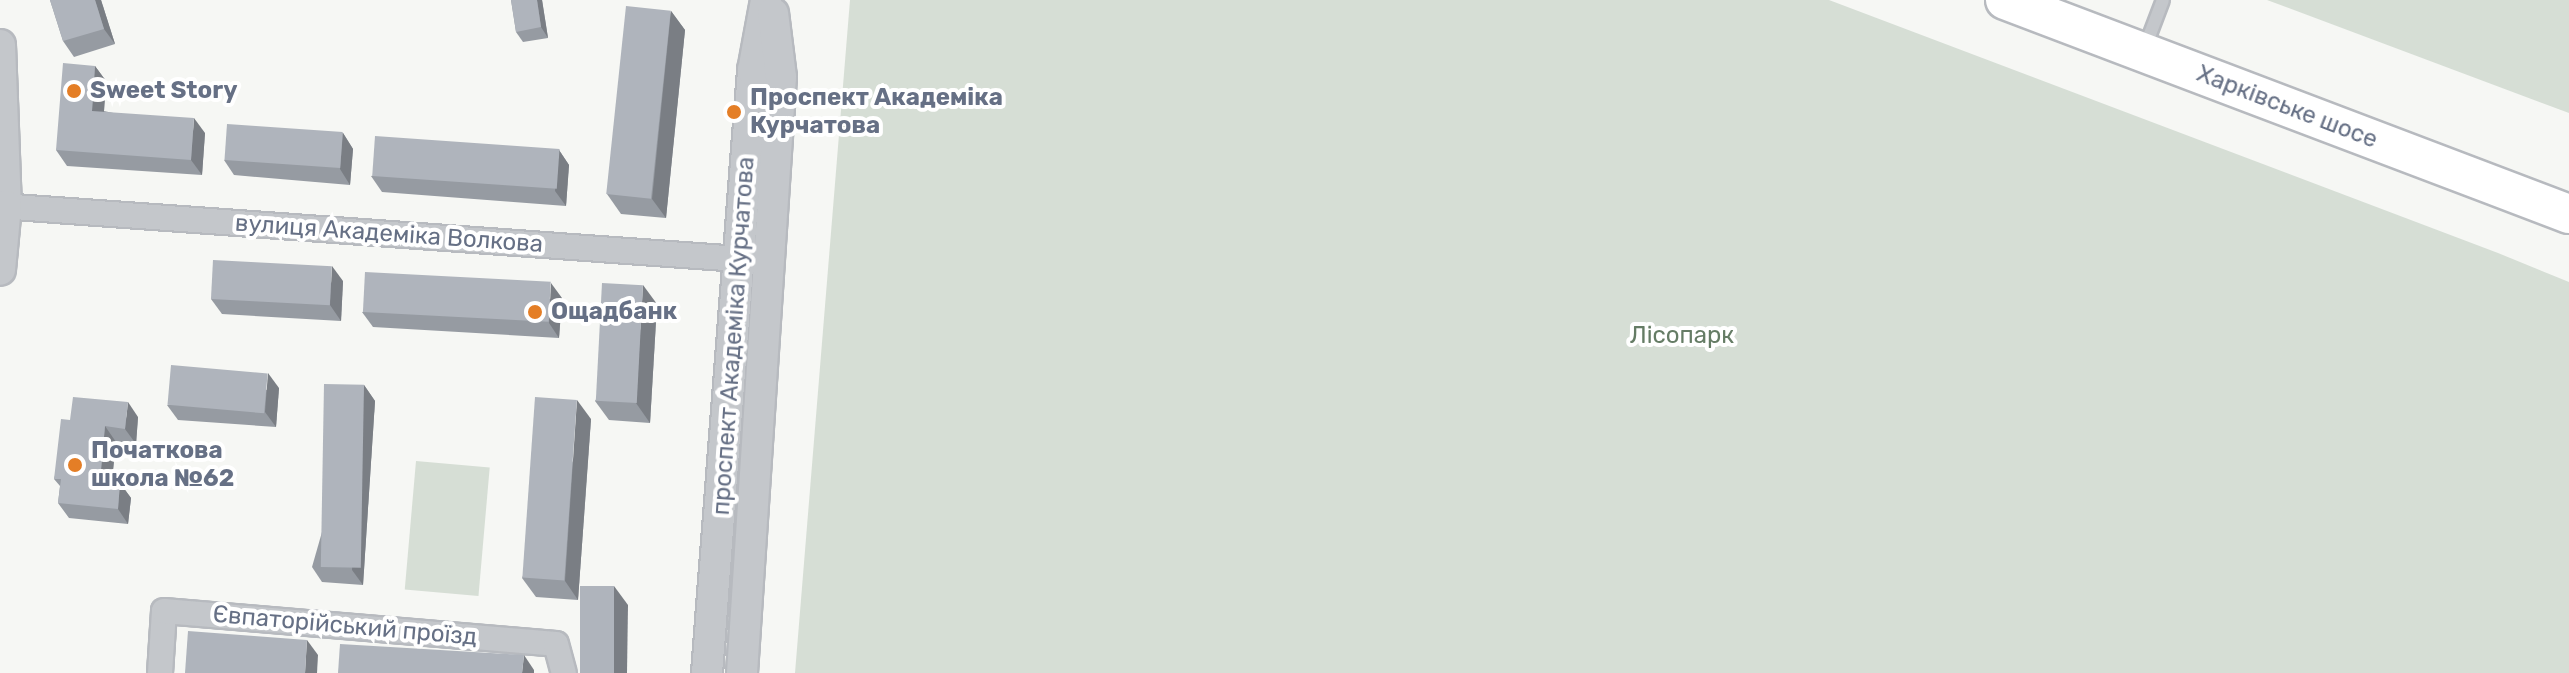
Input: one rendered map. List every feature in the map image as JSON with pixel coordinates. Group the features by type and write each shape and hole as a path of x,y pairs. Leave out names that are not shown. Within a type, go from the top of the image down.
{"main road":[{"name":"Харківське шосе","path":"2005,0 2569,214"}],"street":[{"name":"проспект Академіка Курчатова","path":"707,673 742,259 753,71 769,0"},
{"name":"проспект Академіка Курчатова","path":"742,673 772,261 781,77 769,0"},
{"path":"0,45 3,206 0,270"},
{"name":"вулиця Академіка Волкова","path":"3,206 772,261"},
{"name":"Євпаторійський проїзд","path":"160,673 164,611 556,644 564,673"}],"lane":[{"path":"2143,53 2163,0"}],"green space":[{"name":"Лісопарк","path":"850,0 1829,0 2498,253 2569,282 2569,673 795,673"},
{"path":"2267,0 2569,0 2569,113"},
{"path":"416,461 490,467 478,596 405,590"}],"building":[{"path":"50,0 95,0 104,29 63,41"},
{"path":"511,0 537,0 541,27 516,32"},
{"path":"626,6 671,11 651,199 606,194"},
{"path":"63,63 95,66 92,111 194,118 191,160 56,150"},
{"path":"227,124 343,132 340,168 224,160"},
{"path":"375,136 560,149 557,189 372,176"},
{"path":"213,260 332,266 330,305 211,299"},
{"path":"365,272 551,282 549,322 363,312"},
{"path":"602,283 643,285 637,403 596,401"},
{"path":"171,365 268,373 264,413 168,405"},
{"path":"324,384 364,385 361,568 321,567"},
{"path":"73,397 128,402 125,429 105,426 100,481 120,483 118,509 58,503 61,479 54,479 61,419 70,420"},
{"path":"535,397 577,400 564,580 522,578"},
{"path":"580,586 614,586 614,673 580,673"},
{"path":"188,631 307,640 305,673 185,673"},
{"path":"340,644 524,655 522,673 338,673"}],"place":[{"name":"Sweet Story","path":"74,91"},
{"name":"Проспект Академіка Курчатова","path":"734,112"},
{"name":"Ощадбанк","path":"535,312"},
{"name":"Початкова школа №62","path":"75,465"}]}
